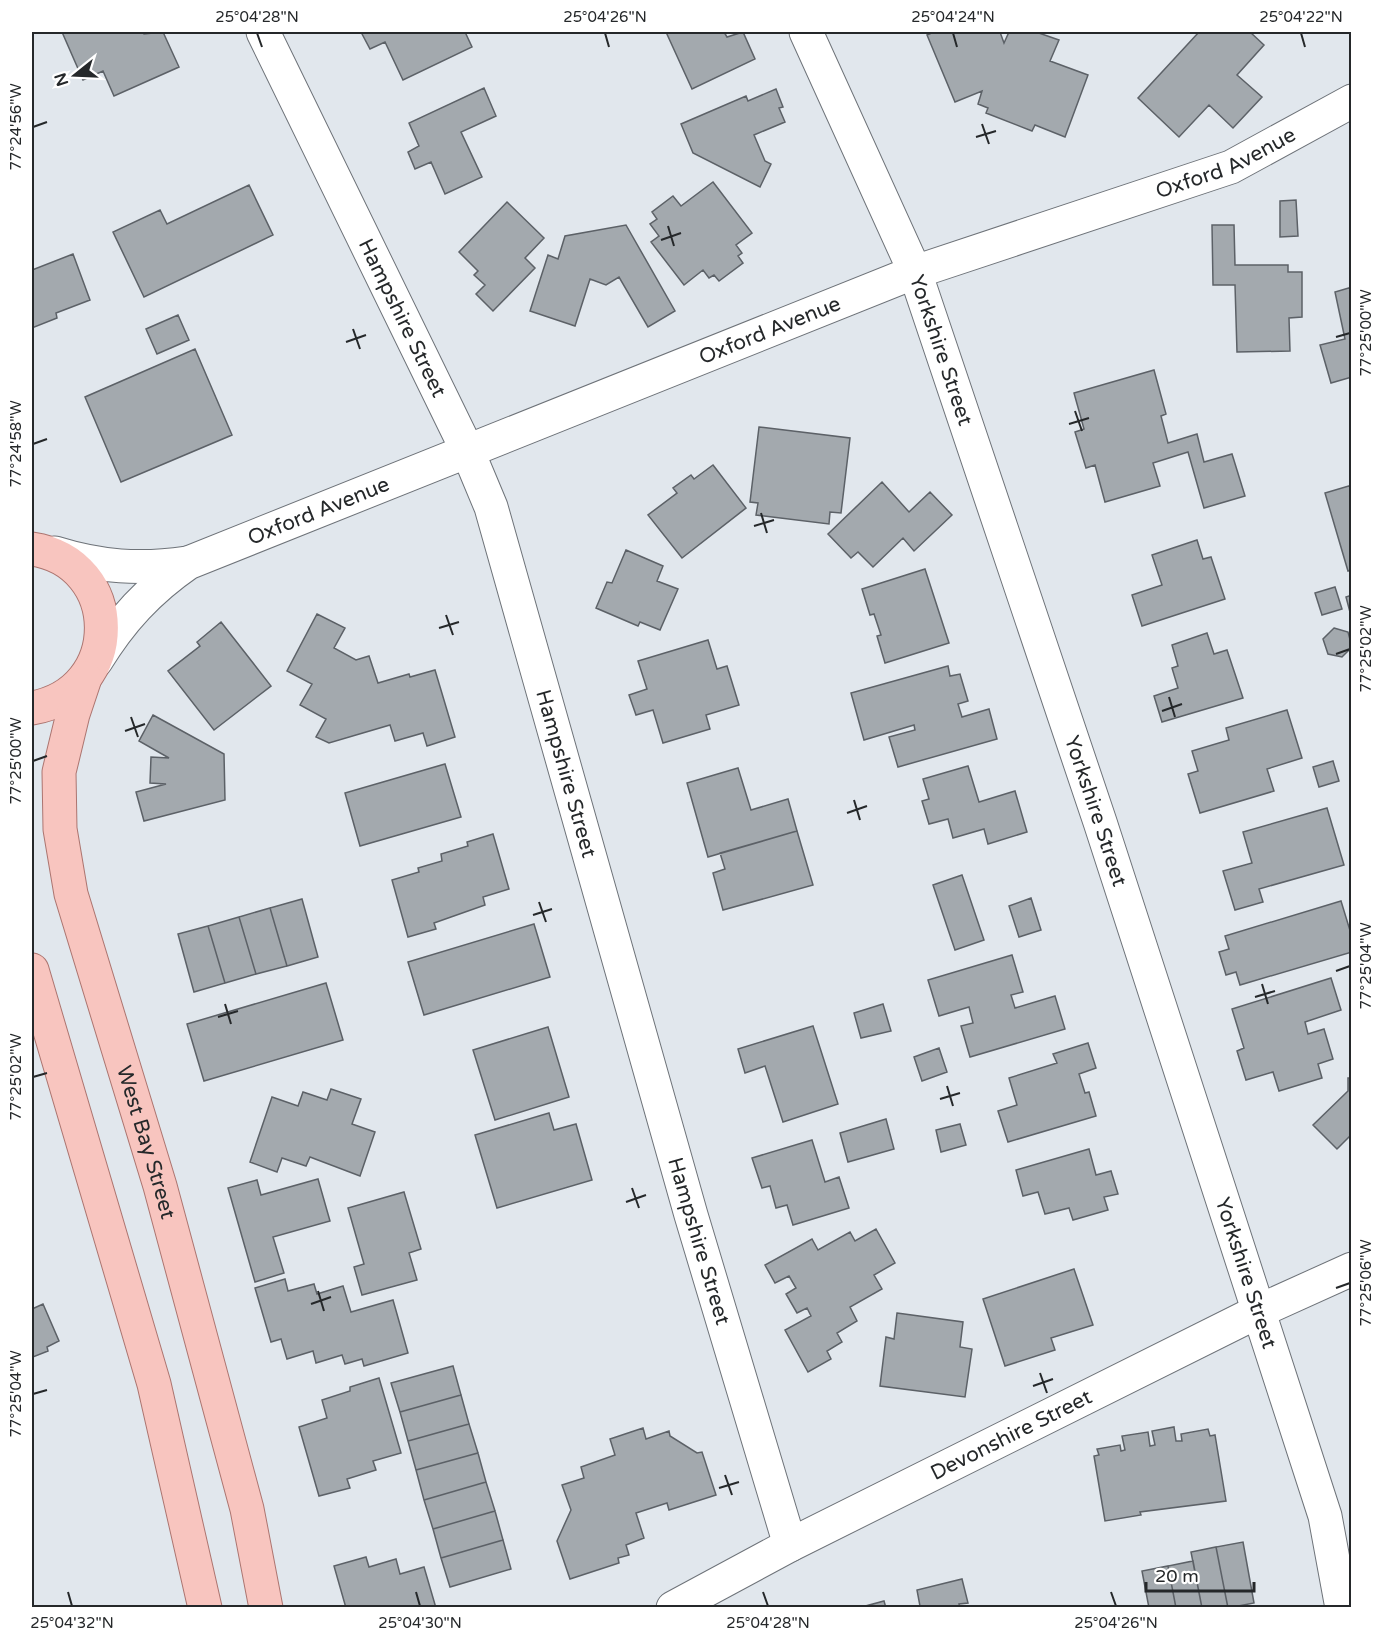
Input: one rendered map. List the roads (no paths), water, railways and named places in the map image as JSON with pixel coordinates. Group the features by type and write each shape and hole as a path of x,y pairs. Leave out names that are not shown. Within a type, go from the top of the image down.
{"main road":[{"name":"West Bay Street","path":"38,550 81,574 98,602 102,632 62,752 59,772 60,829 71,894 163,1197 247,1509 266,1608"},
{"path":"32,708 63,698 90,670"},
{"path":"32,970 36,1004 154,1384 206,1608"}],"street":[{"name":"Hampshire Street","path":"264,32 468,452 491,507 691,1215 790,1545"},
{"name":"Yorkshire Street","path":"806,32 915,272 1100,822 1325,1516 1342,1608"},
{"name":"Oxford Avenue","path":"90,670 114,632 135,605 160,582 188,563 915,272 1231,167 1352,101"},
{"name":"Oxford Avenue","path":"38,550 88,563 121,568 155,568 188,563"},
{"name":"Devonshire Street","path":"673,1608 790,1545 1259,1311 1352,1269"}]}
